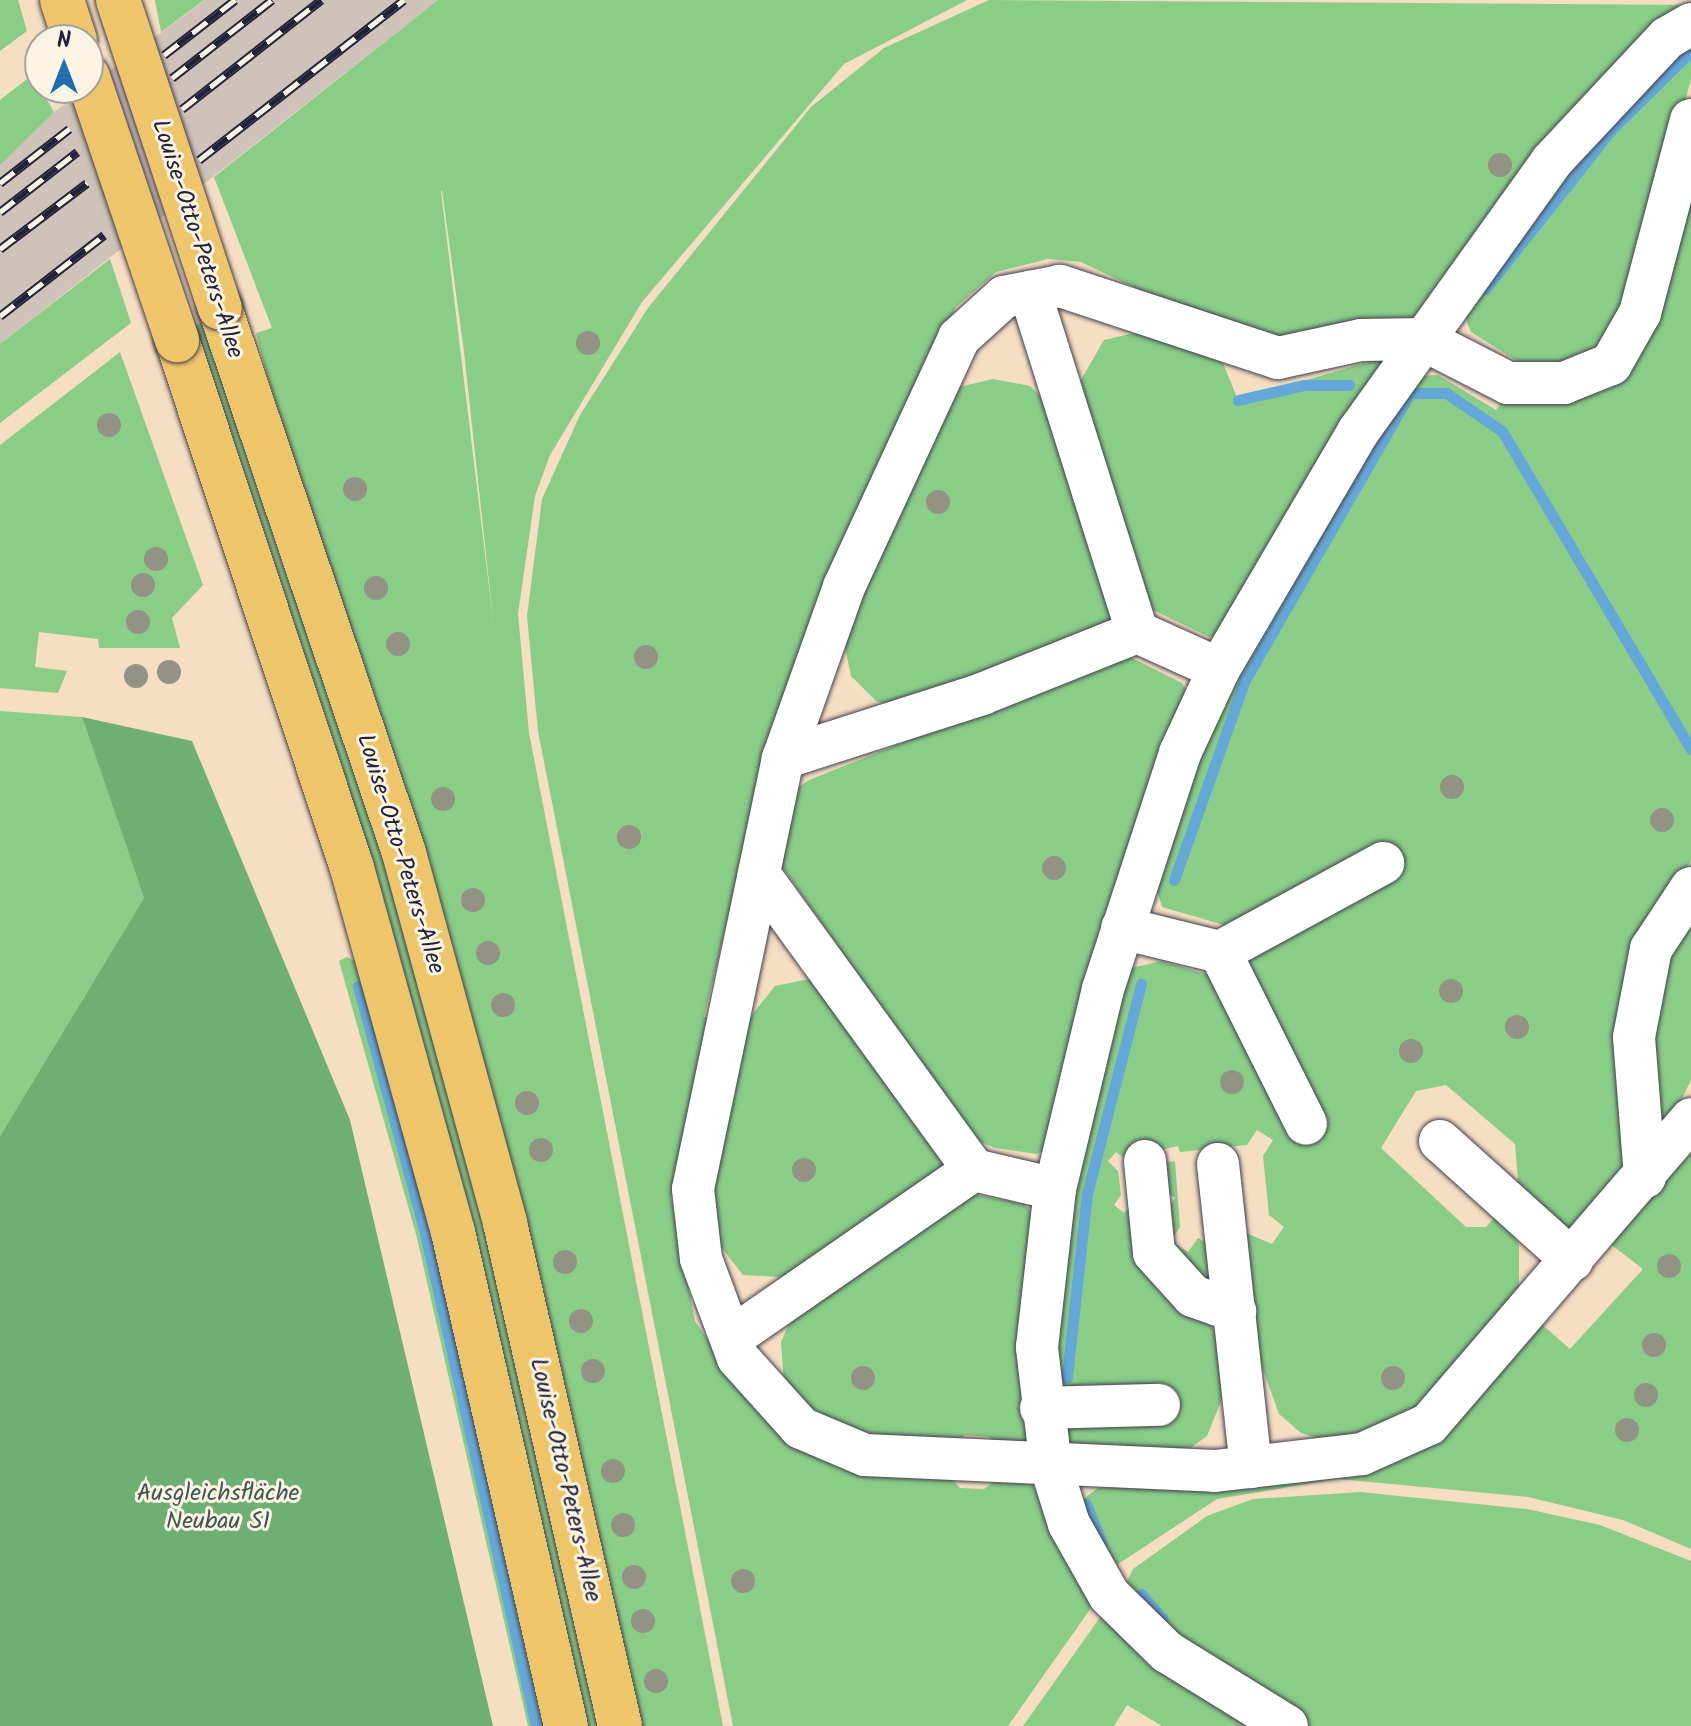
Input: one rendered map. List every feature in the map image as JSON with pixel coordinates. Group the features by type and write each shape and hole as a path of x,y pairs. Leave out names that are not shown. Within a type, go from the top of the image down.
{"main road":[{"path":"62,0 70,24"},
{"name":"Louise-Otto-Peters-Allee","path":"118,0 404,853 505,1223 620,1726"},
{"name":"Louise-Otto-Peters-Allee","path":"97,104 352,868 453,1232 566,1726"}],"lane":[{"path":"1287,1726 1167,1652 1109,1595 1069,1524 1051,1467 1041,1408 1037,1347 1055,1189 1122,928 1180,753 1219,669 1358,432 1551,162 1667,38 1691,24"},
{"path":"1691,120 1640,313 1611,364 1564,383 1508,383 1422,339 1361,340 1278,358 1060,286 1004,297 959,338 844,587 783,758 693,1189 701,1259 738,1358 801,1428 865,1455 1051,1467 1251,1467 1362,1454 1429,1424 1645,1177 1691,1119"},
{"path":"1030,292 1137,632"},
{"path":"783,758 982,694 1137,632 1219,669"},
{"path":"1122,928 1220,952 1383,863"},
{"path":"759,874 974,1170 1055,1189"},
{"path":"1645,1177 1634,1037 1651,949 1691,888"},
{"path":"1220,952 1306,1124"},
{"path":"1440,1141 1572,1260"},
{"path":"1145,1161 1154,1253 1193,1296 1235,1311"},
{"path":"1218,1164 1251,1467"},
{"path":"731,1338 974,1170"},
{"path":"1041,1408 1159,1405"}],"shaded area":[{"path":"205,0 438,0 0,344 0,165 38,124 65,104 104,104 104,75"}],"green space":[{"path":"0,0 18,0 25,24 24,33 0,51"},
{"path":"155,0 204,0 161,32"},
{"path":"438,0 967,0 844,64 642,302 550,455 535,496 518,614 529,733 723,1726 637,1726 420,856 267,375 256,333 272,328 214,177","holes":["442,190 464,352 494,628"]},
{"path":"989,0 1690,5 1413,330 1374,318 1289,342 1177,308 1081,262 1048,259 996,272 956,307 774,728 704,1017 744,1025 775,986 809,979 952,1163 808,1269 782,1277 743,1275 673,1185 671,1197 695,1321 754,1408 780,1431 946,1473 960,1488 984,1489 1001,1477 1027,1482 1041,1490 1098,1598 1008,1726 733,1726 538,731 527,616 542,499 580,415 648,308 811,107 884,48"},
{"path":"1691,36 1691,79 1627,310 1595,350 1576,361 1525,366 1471,332 1460,305 1495,249"},
{"path":"24,81 24,104 49,104 54,112 0,165 0,100"},
{"path":"1691,160 1691,862 1678,877 1625,1170 1583,1229 1563,1230 1511,1188 1518,1180 1515,1144 1446,1085 1416,1091 1381,1148 1466,1227 1486,1227 1499,1213 1519,1244 1519,1292 1417,1413 1330,1442 1301,1433 1279,1414 1257,1353 1244,1232 1272,1244 1284,1227 1269,1215 1263,1156 1273,1140 1257,1130 1247,1145 1180,1152 1178,1146 1124,1158 1116,1152 1108,1161 1118,1171 1121,1195 1114,1205 1124,1213 1130,1207 1220,1339 1226,1389 1207,1436 1178,1457 1063,1447 1063,1395 1052,1369 1054,1283 1127,969 1161,961 1213,976 1231,927 1162,907 1151,870 1229,677 1417,376 1438,375 1496,410 1509,393 1591,385"},
{"path":"110,259 131,323 0,423 0,344"},
{"path":"205,320 384,861 488,1228 600,1726 587,1726 192,329"},
{"path":"1151,329 1223,363 1238,400 1402,352 1223,635 1209,637 1147,607 1078,385 1104,340"},
{"path":"120,352 203,585 172,618 180,648 99,648 98,639 39,632 35,667 67,671 58,693 0,688 0,445"},
{"path":"993,379 1030,386 1044,400 1119,622 894,706 876,701 851,676 843,638 959,387"},
{"path":"1124,654 1182,683 1188,694 1049,1147 1037,1154 995,1148 974,1139 783,868 777,847 792,792 809,780"},
{"path":"0,711 82,717 144,898 0,1136"},
{"name":"Ausgleichsfläche Neubau S1","path":"82,717 192,741 350,1120 493,1726 0,1726 0,1136 144,898"},
{"path":"1691,911 1691,1080 1667,1129 1648,1106 1647,1045 1663,963"},
{"path":"347,957 363,966 437,1235 549,1726 528,1726 417,1238 339,961"},
{"path":"1691,1153 1691,1549 1623,1520 1528,1497 1338,1479 1217,1499 1106,1572 1082,1500 1098,1488 1325,1471 1539,1322 1570,1349 1643,1269 1609,1243"},
{"path":"1175,1161 1180,1227 1171,1241 1188,1252 1198,1238 1212,1246 1219,1294 1168,1249 1168,1209 1175,1198 1165,1191 1162,1163"},
{"path":"966,1193 1024,1204 1034,1214 1034,1444 1002,1454 990,1437 965,1435 947,1451 832,1431 784,1384 781,1342 790,1321"},
{"path":"1360,1492 1527,1509 1600,1525 1691,1561 1691,1726 1305,1726 1246,1693 1122,1592 1133,1569 1207,1516 1253,1499"},
{"path":"1106,1609 1264,1726 1162,1726 1127,1705 1114,1726 1023,1726"}],"waterway":[{"path":"1485,289 1612,129 1691,51"},
{"path":"1238,400 1304,385 1349,385"},
{"path":"1174,880 1245,680 1410,393 1446,393 1502,431 1691,749"},
{"path":"1067,1377 1087,1194 1141,984"},
{"path":"358,986 425,1233 536,1726"},
{"path":"1086,1504 1102,1544"},
{"path":"1141,1594 1163,1619"}],"railway":[{"path":"164,55 235,0"},
{"path":"172,78 272,0"},
{"path":"182,109 321,0"},
{"path":"199,160 404,0"},
{"path":"0,183 69,129"},
{"path":"0,212 77,152"},
{"path":"0,249 87,183"},
{"path":"0,316 104,235"}]}
